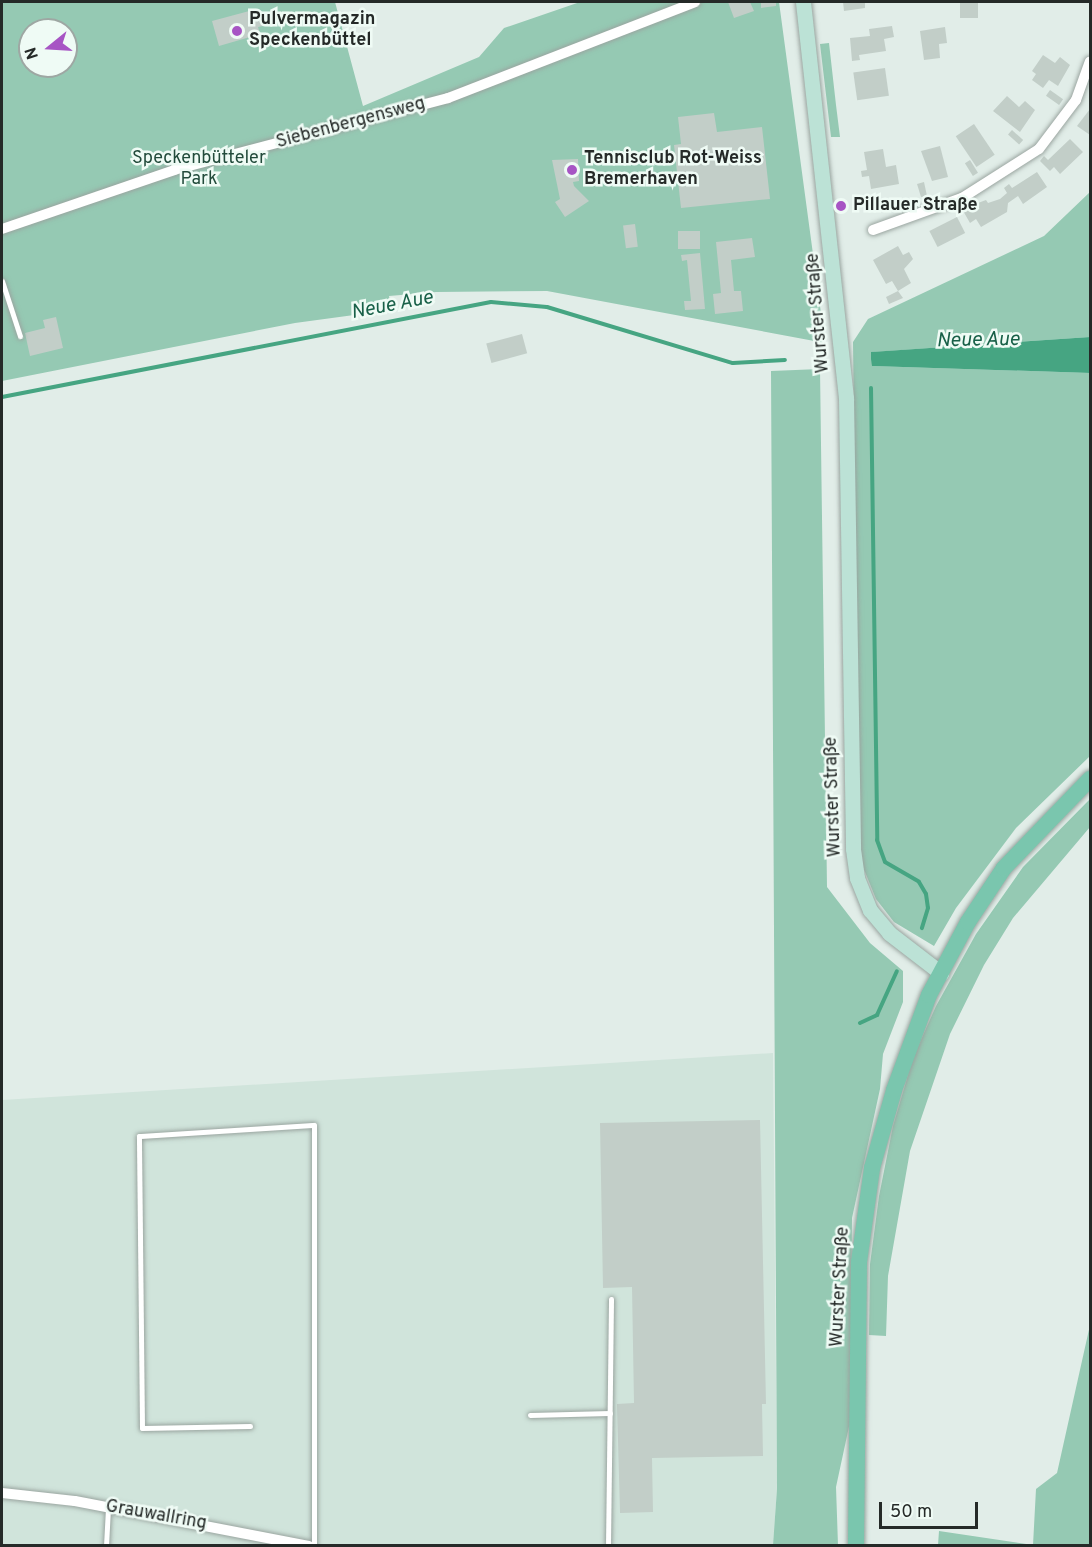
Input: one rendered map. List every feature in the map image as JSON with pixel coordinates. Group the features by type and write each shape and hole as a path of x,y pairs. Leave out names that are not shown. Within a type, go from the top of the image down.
{"main road":[{"path":"941,973 968,922 1004,868 1090,778"},
{"name":"Wurster Straße","path":"856,1545 856,1340 864,1212 872,1167 894,1090 924,1005 941,973"}],"street":[{"name":"Siebenbergensweg","path":"2,229 174,170 447,98 695,2"},
{"name":"Wurster Straße","path":"803,2 846,398 853,826 857,878 870,910 889,933 941,973"},
{"path":"873,230 962,198 1039,149 1076,100 1090,61"},
{"name":"Grauwallring","path":"2,1493 108,1507 309,1545"}],"lane":[{"path":"2,281 20,336"},
{"path":"250,1426 142,1428 139,1136 314,1125 315,1545"},
{"path":"608,1545 611,1299"},
{"path":"530,1415 610,1413"},
{"path":"106,1545 108,1507"}],"shaded area":[{"path":"1090,337 1090,373 872,366 871,359 871,352"},
{"path":"773,1053 777,1489 773,1545 2,1546 2,1100"}],"green space":[{"name":"Speckenbütteler Park","path":"2,2 335,2 363,106 479,57 504,28 580,2 779,2 825,343 547,291 436,292 389,296 391,310 295,323 2,381"},
{"path":"829,43 840,137 831,137 820,44"},
{"path":"1090,192 1090,337 872,352 872,366 1090,373 1090,756 1016,828 956,908 934,946 894,922 876,899 863,867 859,839 853,342 868,319 1044,236"},
{"path":"820,369 827,887 870,943 903,971 903,1002 883,1054 880,1089 852,1218 850,1422 836,1487 838,1545 773,1545 777,1489 771,371"},
{"path":"1090,799 1090,827 1013,918 984,965 950,1034 910,1151 888,1276 886,1336 869,1335 870,1264 879,1196 893,1126 913,1058 936,1006 976,934 1023,867"},
{"path":"1090,1325 1090,1545 1033,1545 1036,1489 1057,1473"},
{"path":"939,1531 1033,1545 938,1545"}],"building":[{"path":"728,2 750,2 754,11 734,18"},
{"path":"761,2 776,2 776,6 761,8"},
{"path":"843,2 865,2 865,8 844,11"},
{"path":"960,2 978,2 978,18 960,18"},
{"name":"Pulvermagazin Speckenbüttel","path":"253,10 263,26 258,27 260,34 219,46 212,21"},
{"path":"892,26 894,37 884,39 886,51 859,55 860,60 852,61 850,38 870,36 869,29"},
{"path":"945,27 947,43 939,44 940,58 924,60 920,31"},
{"path":"1043,55 1055,63 1060,57 1070,65 1058,86 1049,80 1043,88 1032,80 1036,74 1032,71"},
{"path":"885,68 889,96 857,100 853,72"},
{"path":"1050,90 1063,99 1059,105 1046,96"},
{"path":"1007,96 1019,107 1025,101 1035,110 1020,132 993,111"},
{"path":"1090,109 1090,135 1077,126"},
{"path":"714,113 717,132 762,127 770,199 681,208 674,145 681,144 678,117"},
{"path":"974,124 995,155 976,167 956,136"},
{"path":"1012,130 1023,140 1019,144 1008,134"},
{"path":"1070,139 1083,152 1060,174 1054,167 1050,171 1040,161 1044,156 1048,160"},
{"path":"940,146 948,177 932,181 921,151"},
{"path":"883,149 886,167 896,165 899,184 871,189 869,176 862,177 861,171 867,170 864,152"},
{"path":"578,159 579,181 573,182 574,186 589,201 565,217 555,202 560,199 552,160"},
{"path":"970,160 978,173 973,176 965,163"},
{"path":"1037,172 1047,187 1023,204 1018,196 1008,203 1007,212 981,227 976,219 970,223 962,209 986,200 988,203 1000,199 1007,193 1004,188 1009,184 1012,188"},
{"path":"924,182 927,196 921,197 917,184"},
{"path":"957,217 965,233 938,247 929,231"},
{"path":"635,224 638,247 626,248 623,225"},
{"path":"678,231 700,231 700,249 678,249"},
{"path":"752,238 755,257 731,260 734,291 741,291 743,311 715,314 713,294 721,293 716,242"},
{"path":"898,246 903,255 909,252 913,259 904,269 911,283 898,291 892,281 886,284 873,260"},
{"path":"700,253 705,309 685,310 684,301 691,301 687,260 682,261 681,255"},
{"path":"898,291 903,298 889,304 886,297"},
{"path":"56,317 63,348 30,356 25,333 45,328 43,320"},
{"path":"522,334 527,353 491,363 486,344"},
{"path":"760,1120 766,1404 762,1404 763,1456 652,1458 653,1512 620,1513 617,1404 634,1403 632,1287 603,1288 600,1123"}],"waterway":[{"name":"Neue Aue","path":"2,397 491,302 547,307 733,363 785,360"},
{"path":"871,388 877,840 885,862 919,882 926,894 928,908 922,928"},
{"path":"860,1023 877,1015 897,971"}],"place":[{"name":"Pulvermagazin Speckenbüttel","path":"237,31"},
{"name":"Tennisclub Rot-Weiss Bremerhaven","path":"572,170"},
{"name":"Pillauer Straße","path":"841,206"}]}
